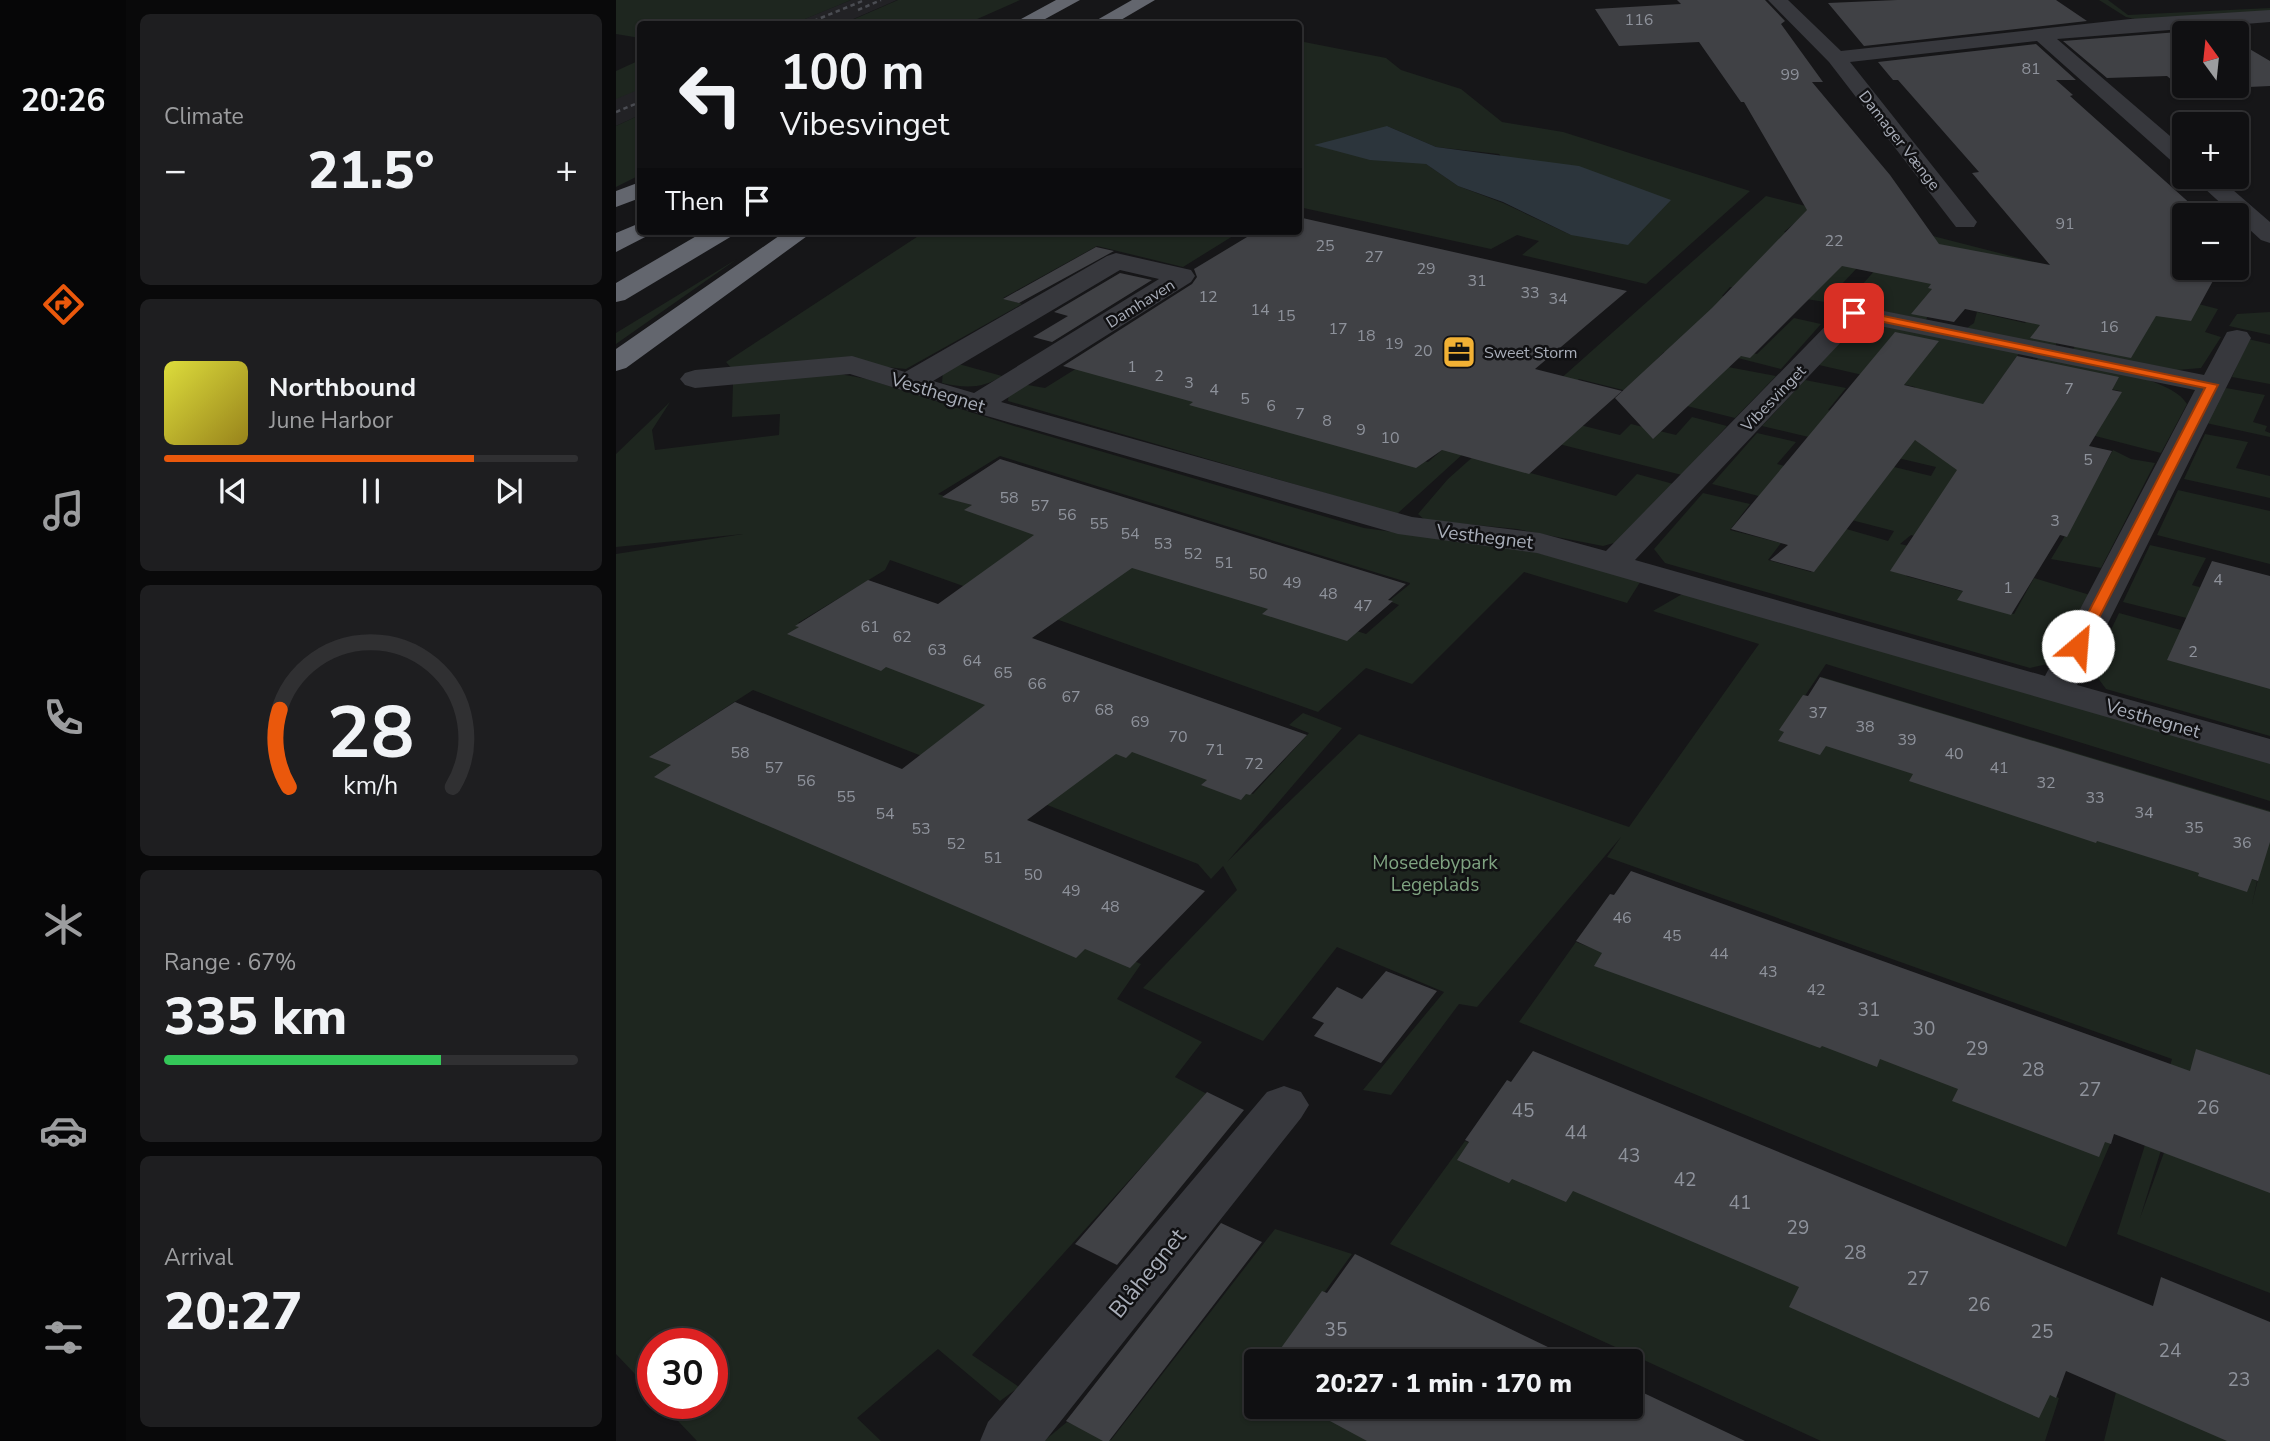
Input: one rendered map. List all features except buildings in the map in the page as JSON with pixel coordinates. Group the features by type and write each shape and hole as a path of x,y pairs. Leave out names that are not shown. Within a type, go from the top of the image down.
{"highway":[{"path":"1028,21 1071,0"},
{"path":"1106,21 1146,0"},
{"path":"1134,21 1162,0"},
{"path":"616,200 637,190"},
{"path":"616,244 637,232"},
{"path":"616,293 716,235"},
{"path":"616,362 796,235"}],"street":[{"name":"Damager Vænge","path":"1777,0 1836,58 1965,222"},
{"path":"2102,6 2130,25"},
{"path":"1836,58 2130,25 2265,19"},
{"path":"2040,34 2172,150"},
{"path":"2218,189 2270,235"},
{"name":"Damhaven","path":"908,383 1116,261 1182,276 977,404"},
{"name":"Vibesvinget","path":"1613,564 1854,313 2212,385"},
{"path":"2056,690 2237,338"},
{"name":"Vesthegnet","path":"695,379 852,365 977,404 1410,527 1539,543 2270,752"},
{"name":"Blåhegnet","path":"1009,1441 1284,1105"}],"shaded area":[{"path":"851,0 897,0 849,21 799,21"},
{"path":"637,88 637,116 616,126 616,97"},
{"path":"1387,126 1436,147 1579,166 1671,200 1628,245 1571,235 1503,202 1458,186 1426,164 1370,160 1314,145"}],"green space":[{"path":"616,0 851,0 800,21 637,21 637,38 616,34"},
{"path":"898,0 1020,0 973,21 850,21"},
{"path":"2099,0 2108,0 2128,15 2270,8 2270,13 2139,20 2126,17"},
{"path":"1302,42 1386,58 1401,70 1461,89 1502,122 1563,132 1750,191 1646,284 1522,255 1539,241 1517,235 1491,249 1302,208","holes":["1387,126 1436,147 1499,154 1571,235 1503,203 1458,186 1426,164"]},
{"path":"637,61 637,90 616,99 616,71"},
{"path":"637,116 637,176 616,187 616,126"},
{"path":"1766,196 1901,230 1802,217 1784,232 1847,247 1857,268 1825,302 1730,287 1722,296 1733,299 1714,344 1757,354 1794,318 1821,324 1781,369 1683,344 1673,354 1664,352 1647,369 1728,367 1776,376 1735,418 1579,379 1562,395 1580,425 1620,435 1631,424 1676,435 1692,417 1727,426 1682,475 1527,436 1516,469 1616,496 1637,474 1677,485 1625,540 1603,546 1517,529 1425,520 1418,514 1448,479"},
{"path":"1921,233 2218,309 2205,332 2221,337 2201,368 2165,371 2072,351 2075,346 2057,340 2055,348 1967,328 1974,323 1977,312 2025,323 2051,290 1929,313 1926,320 1853,305 1852,296 1894,249"},
{"path":"920,235 1235,235 1183,267 1097,246 1003,298 1022,304 906,369 827,361 735,372 726,362"},
{"path":"737,259 616,344 616,333"},
{"path":"2270,312 2270,335 2229,326 2237,314"},
{"path":"1886,324 2020,352 1979,410 2110,412 2120,391 2026,371 2040,356 2143,378 2178,394 2187,404 2161,453 2080,432 2097,479 2113,450 2131,459 2155,463 2101,568 2051,559 2080,511 1989,556 1911,535 1900,544 1923,549 1906,576 1965,592 1961,600 2014,614 2034,578 2090,595 2056,662 2030,668 1665,563 1654,549 1703,493 1750,504 1730,530 1781,543 1768,560 1811,572 1843,528 1888,541 1894,531 1712,484 1757,433 1796,442 1777,464 1868,488 1886,465 1931,476 1936,467 1762,426 1805,380 1846,388 1828,410 1940,437 1915,387 1819,365 1850,329"},
{"path":"1130,335 1100,372 1428,462 1456,438 1487,432 1397,514 1008,401 1009,391 1022,384 1045,388"},
{"path":"2248,339 2270,344 2270,384 2232,377"},
{"path":"955,363 1002,376 973,386 942,383 943,371"},
{"name":"Mosedebypark Legeplads","path":"840,374 867,379 1014,426 1364,528 1530,551 1642,579 1627,603 1524,572 1412,684 1366,668 1318,712 890,560 885,570 798,623 1253,794 1309,733 1289,725 1303,713 1342,728 1227,862 1359,734 1629,827 1759,644 1653,611 1684,593 2270,761 2270,801 1826,664 1783,729 2257,881 2252,904 2268,838 1810,696 1822,677 2270,811 2270,1075 2200,1051 2190,1081 2183,1079 2140,1218 2169,1139 2270,1177 2270,1293 2117,1234 2172,1059 1607,857 1621,837 1477,1007 1459,1004 1391,1095 1363,1090 1444,992 1337,947 1263,1041 1143,988 1237,890 1223,866 1211,879 1198,864 753,690 652,755 1141,964 1117,999 1202,1042 1175,1077 1207,1094 972,1355 1019,1387 1000,1401 938,1349 857,1418 881,1441 697,1441 676,1419 728,1419 728,1328 637,1328 637,1376 616,1354 616,554 743,534 616,547 616,454 670,402 652,430 655,450 779,435 780,414 732,417 733,384","holes":["1000,456 1410,584 1389,601 1399,605 1366,634 938,494"]},
{"path":"2226,388 2265,395 2253,422 2267,426 2265,431 2270,433 2270,437 2206,423"},
{"path":"2205,434 2248,442 2236,468 2270,476 2270,498 2184,479"},
{"path":"2178,490 2270,511 2270,564 2157,535"},
{"path":"2150,545 2206,558 2192,585 2270,607 2270,639 2123,602"},
{"path":"2119,613 2181,630 2270,688 2270,736 2106,689 2092,670"},
{"path":"1576,942 2111,1142 2066,1247 1519,1022"},
{"path":"1465,1141 2059,1398 2045,1441 1821,1441 1643,1360 1643,1349 1620,1349 1390,1244"},
{"path":"1275,1229 1352,1254 1284,1349 1244,1349 1244,1419 1361,1419 1404,1441 1044,1441 1067,1422 1111,1440"},
{"path":"2117,1388 2237,1441 2104,1441"}],"railway":[{"path":"813,21 865,0"},
{"path":"858,10 881,0"},
{"path":"616,112 637,103"}],"place":[{"name":"Sweet Storm","path":"1459,352"}],"route":[{"path":"1854,313 2212,385 2078,646"}]}
